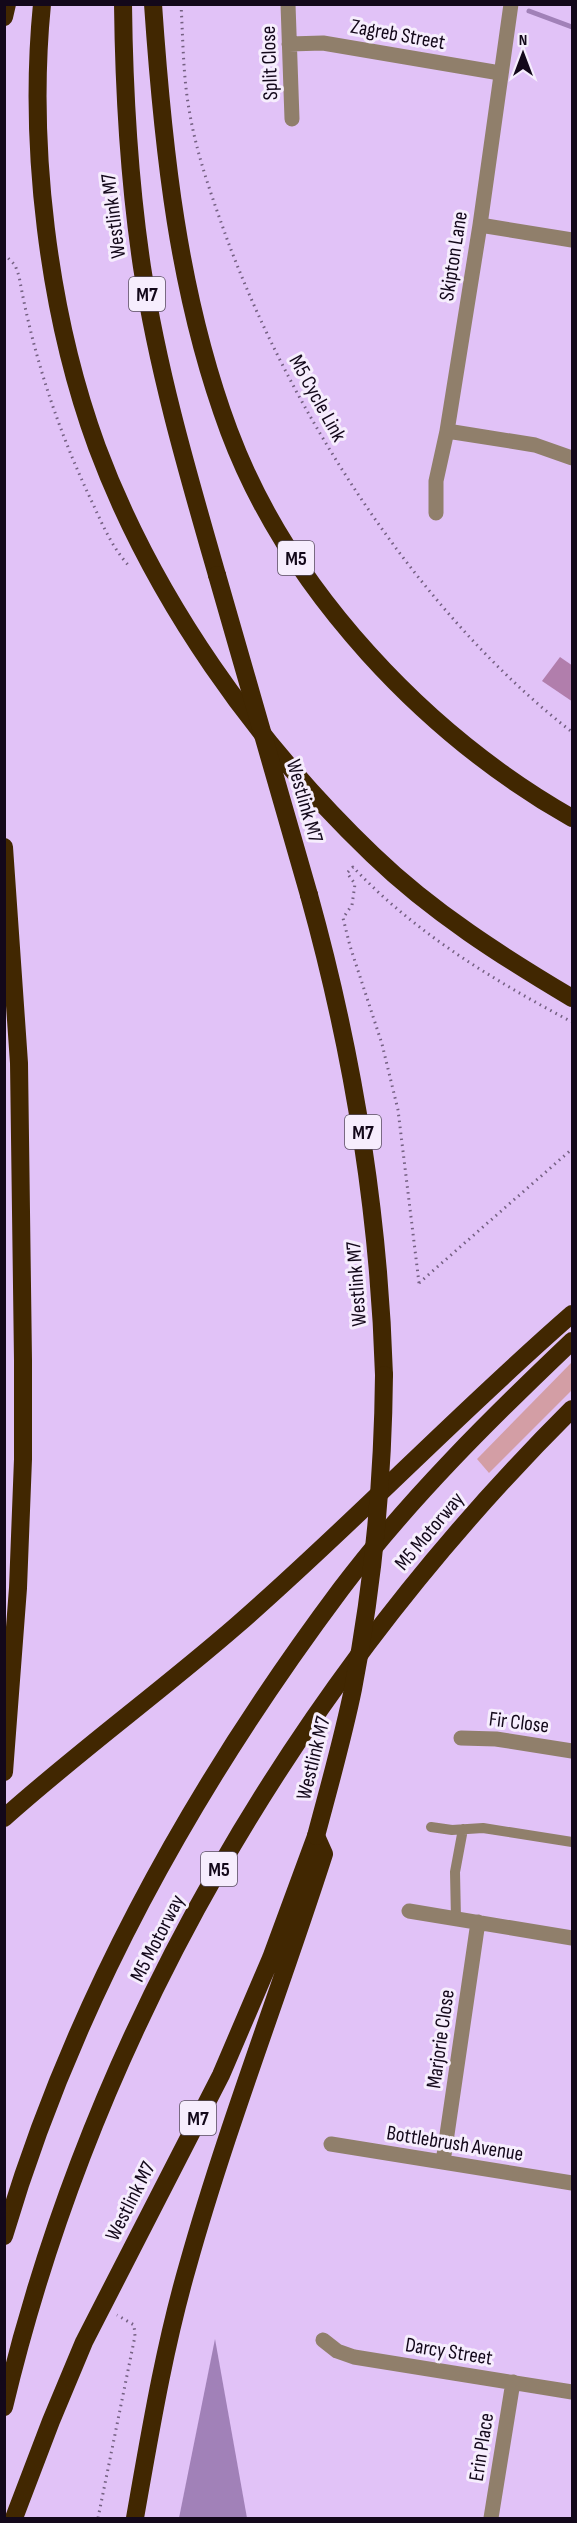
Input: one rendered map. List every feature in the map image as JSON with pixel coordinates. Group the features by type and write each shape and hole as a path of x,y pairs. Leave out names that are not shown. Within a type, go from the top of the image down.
{"highway":[{"path":"4,17 7,4"},
{"path":"42,4 38,67 41,171 47,233 60,309 76,382 98,448 159,578 208,657 247,711 306,786 375,857 447,916 517,965 573,998"},
{"name":"Westlink M7","path":"15,2518 51,2421 84,2343 221,2075 305,1890 324,1854 316,1836 342,1739 364,1626 379,1502 384,1375 378,1259 359,1107 339,1012 309,895 217,576 162,370 142,268 124,101 123,4"},
{"name":"M5","path":"153,4 169,186 188,289 206,362 230,433 267,513 320,595 389,675 471,749 538,798 573,818"},
{"path":"4,847 19,1063 23,1459 12,1696 4,1772"},
{"path":"4,1818 118,1721 234,1628 500,1378 573,1314"},
{"name":"M5 Motorway","path":"4,2236 50,2103 88,2012 148,1890 216,1772 342,1588 396,1522 487,1422 573,1341"},
{"name":"M5 Motorway","path":"4,2407 28,2322 70,2193 109,2093 145,2012 203,1896 238,1834 284,1759 341,1676 392,1610 514,1467 573,1409"},
{"path":"135,2518 154,2407 188,2265 305,1890"}],"street":[{"name":"Split Close","path":"288,4 292,119"},
{"name":"Skipton Lane","path":"435,513 435,481 447,431 480,225 511,4"},
{"name":"Zagreb Street","path":"289,44 323,43 500,73"},
{"path":"480,225 573,240"},
{"path":"447,431 535,445 573,458"},
{"name":"Fir Close","path":"461,1738 496,1739 573,1751"},
{"path":"409,1911 573,1938"},
{"name":"Marjorie Close","path":"443,2162 478,1922"},
{"name":"Bottlebrush Avenue","path":"331,2144 573,2183"},
{"name":"Darcy Street","path":"323,2340 337,2351 354,2357 573,2392"},
{"name":"Erin Place","path":"491,2518 513,2382"}],"lane":[{"path":"431,1827 483,1828 573,1842"},
{"path":"456,1919 454,1872 463,1829"}],"path":[{"name":"M5 Cycle Link","path":"181,4 188,108 210,193 239,271 303,406 375,518 431,590 483,650 573,732"},
{"path":"4,254 15,265 19,276 28,324 47,391 88,495 121,557 135,572 159,578"},
{"path":"573,1022 497,982 377,893 353,867 347,873 355,884 352,905 343,918 382,1044 398,1110 419,1283 573,1149"},
{"path":"98,2518 135,2336 134,2325 114,2313"}],"shaded area":[{"path":"572,1362 572,1390 489,1473 477,1459"},
{"path":"215,2339 247,2518 179,2518"}],"building":[{"path":"560,657 573,666 573,702 542,681"}],"waterway":[{"path":"529,11 572,27"}]}
